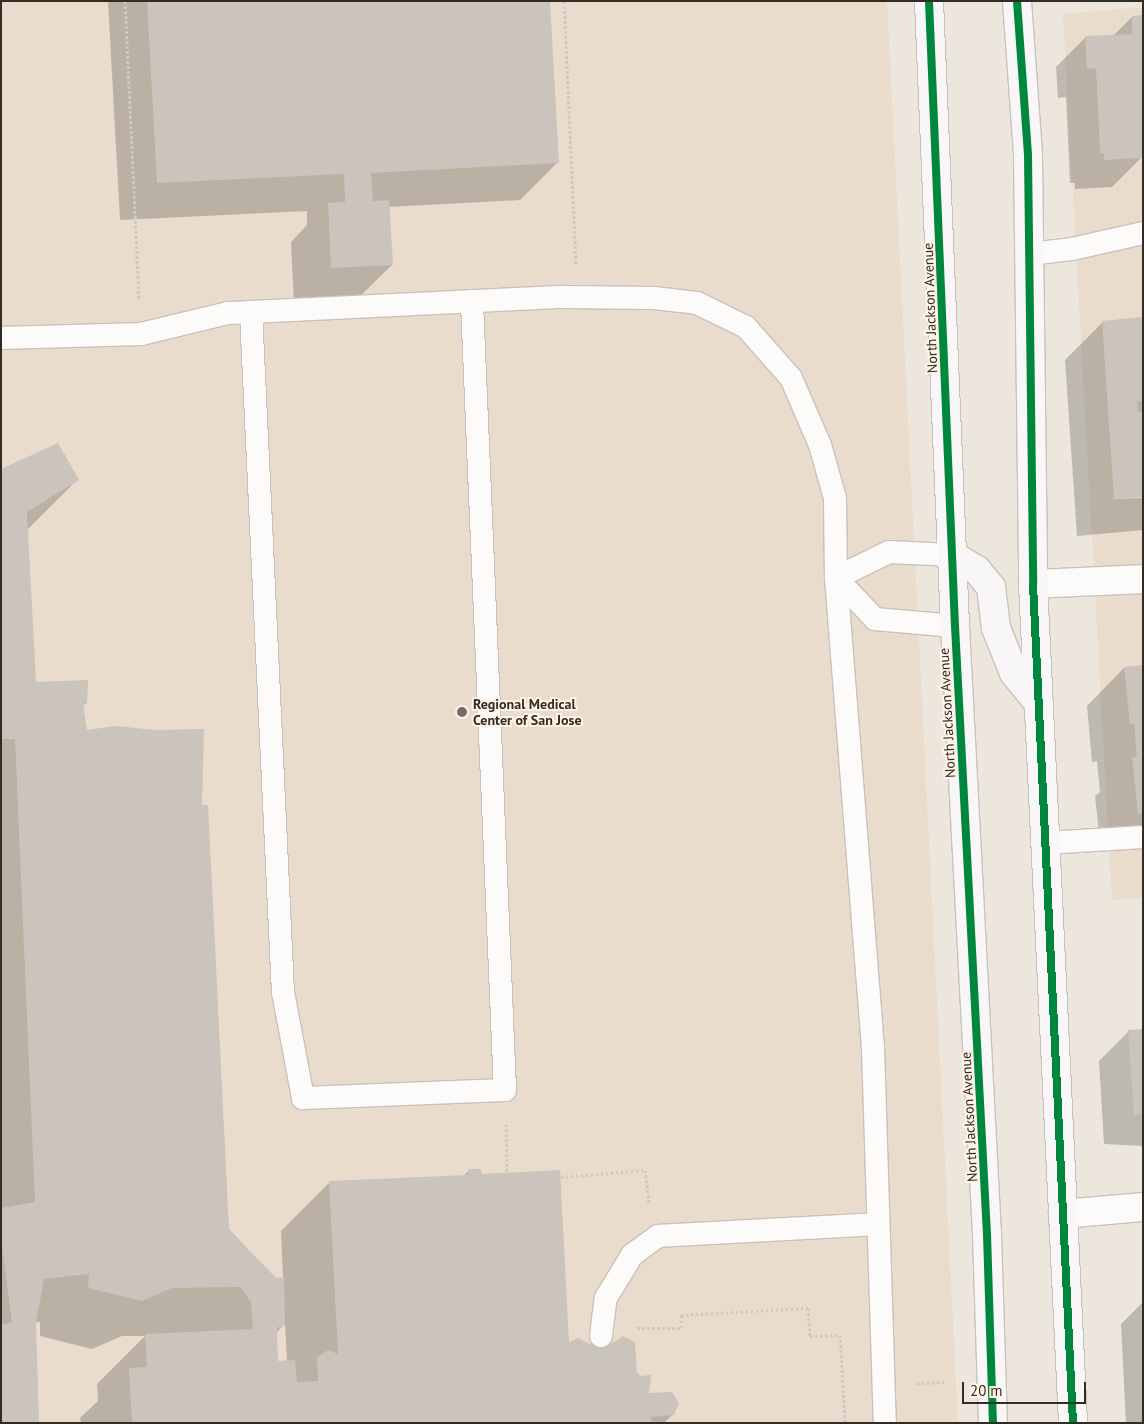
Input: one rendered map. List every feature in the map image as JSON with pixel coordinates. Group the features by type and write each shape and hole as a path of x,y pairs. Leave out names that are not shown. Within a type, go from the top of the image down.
{"main road":[{"name":"North Jackson Avenue","path":"929,1 955,626 987,1234 993,1423"},
{"path":"1017,1 1028,156 1033,584 1073,1423"},
{"path":"952,555 977,570 991,587 996,628 1014,673 1038,703"}],"street":[{"path":"1033,584 1143,578"},
{"path":"1063,1214 1143,1207"}],"lane":[{"path":"1029,254 1072,249 1143,232"},
{"path":"1,338 141,334 228,314 252,312 472,300 654,298 697,303 746,328 791,378 820,445 835,498 836,578 873,1048 885,1423"},
{"path":"252,312 284,992 303,1098 505,1090 472,300"},
{"path":"836,578 889,552 952,555"},
{"path":"836,578 875,619 955,626"},
{"path":"1045,843 1143,837"},
{"path":"601,1336 606,1298 632,1256 658,1236 878,1224"}],"path":[{"path":"125,1 139,303"},
{"path":"564,1 576,269"},
{"path":"505,1090 507,1174"},
{"path":"560,1177 646,1170 649,1210"},
{"path":"637,1328 681,1328 681,1315 808,1308 810,1336 840,1336 845,1423"},
{"path":"912,1383 946,1382"}],"shaded area":[{"name":"Regional Medical Center of San Jose","path":"1,1 887,1 958,1423 1,1423"},
{"path":"1143,7 1143,898 1112,900 1063,14"}],"building":[{"path":"147,1 550,1 559,163 371,173 373,201 389,200 393,265 331,268 328,203 345,202 344,174 157,183"},
{"path":"1143,15 1143,158 1104,160 1104,153 1100,153 1096,68 1087,69 1085,36 1132,34 1132,16"},
{"path":"1143,317 1143,401 1137,402 1138,412 1143,411 1143,497 1114,499 1102,321"},
{"path":"58,443 79,480 27,512 36,682 88,680 87,704 83,703 87,730 115,726 156,730 204,729 202,805 208,805 229,1229 276,1278 284,1277 285,1325 277,1328 278,1361 295,1360 297,1382 318,1381 317,1357 328,1350 338,1354 329,1181 468,1175 468,1169 481,1169 482,1174 560,1170 569,1342 578,1338 590,1344 601,1336 612,1343 623,1336 635,1342 637,1372 640,1376 651,1375 649,1393 672,1392 679,1403 674,1415 650,1417 653,1423 132,1423 129,1368 147,1367 145,1334 253,1329 251,1302 240,1287 172,1288 142,1301 88,1288 89,1274 44,1279 36,1323 39,1423 1,1423 1,1324 12,1323 1,1239 1,1208 35,1202 15,739 1,739 1,469"},
{"path":"1143,665 1143,813 1138,814 1132,757 1137,757 1134,724 1130,725 1124,667"},
{"path":"1143,1029 1143,1114 1134,1115 1128,1030"}],"cycle path":[{"path":"929,1 955,626 987,1234 993,1423"},
{"path":"1017,1 1028,156 1033,584 1073,1423"}],"place":[{"name":"Regional Medical Center of San Jose","path":"462,712"}]}
